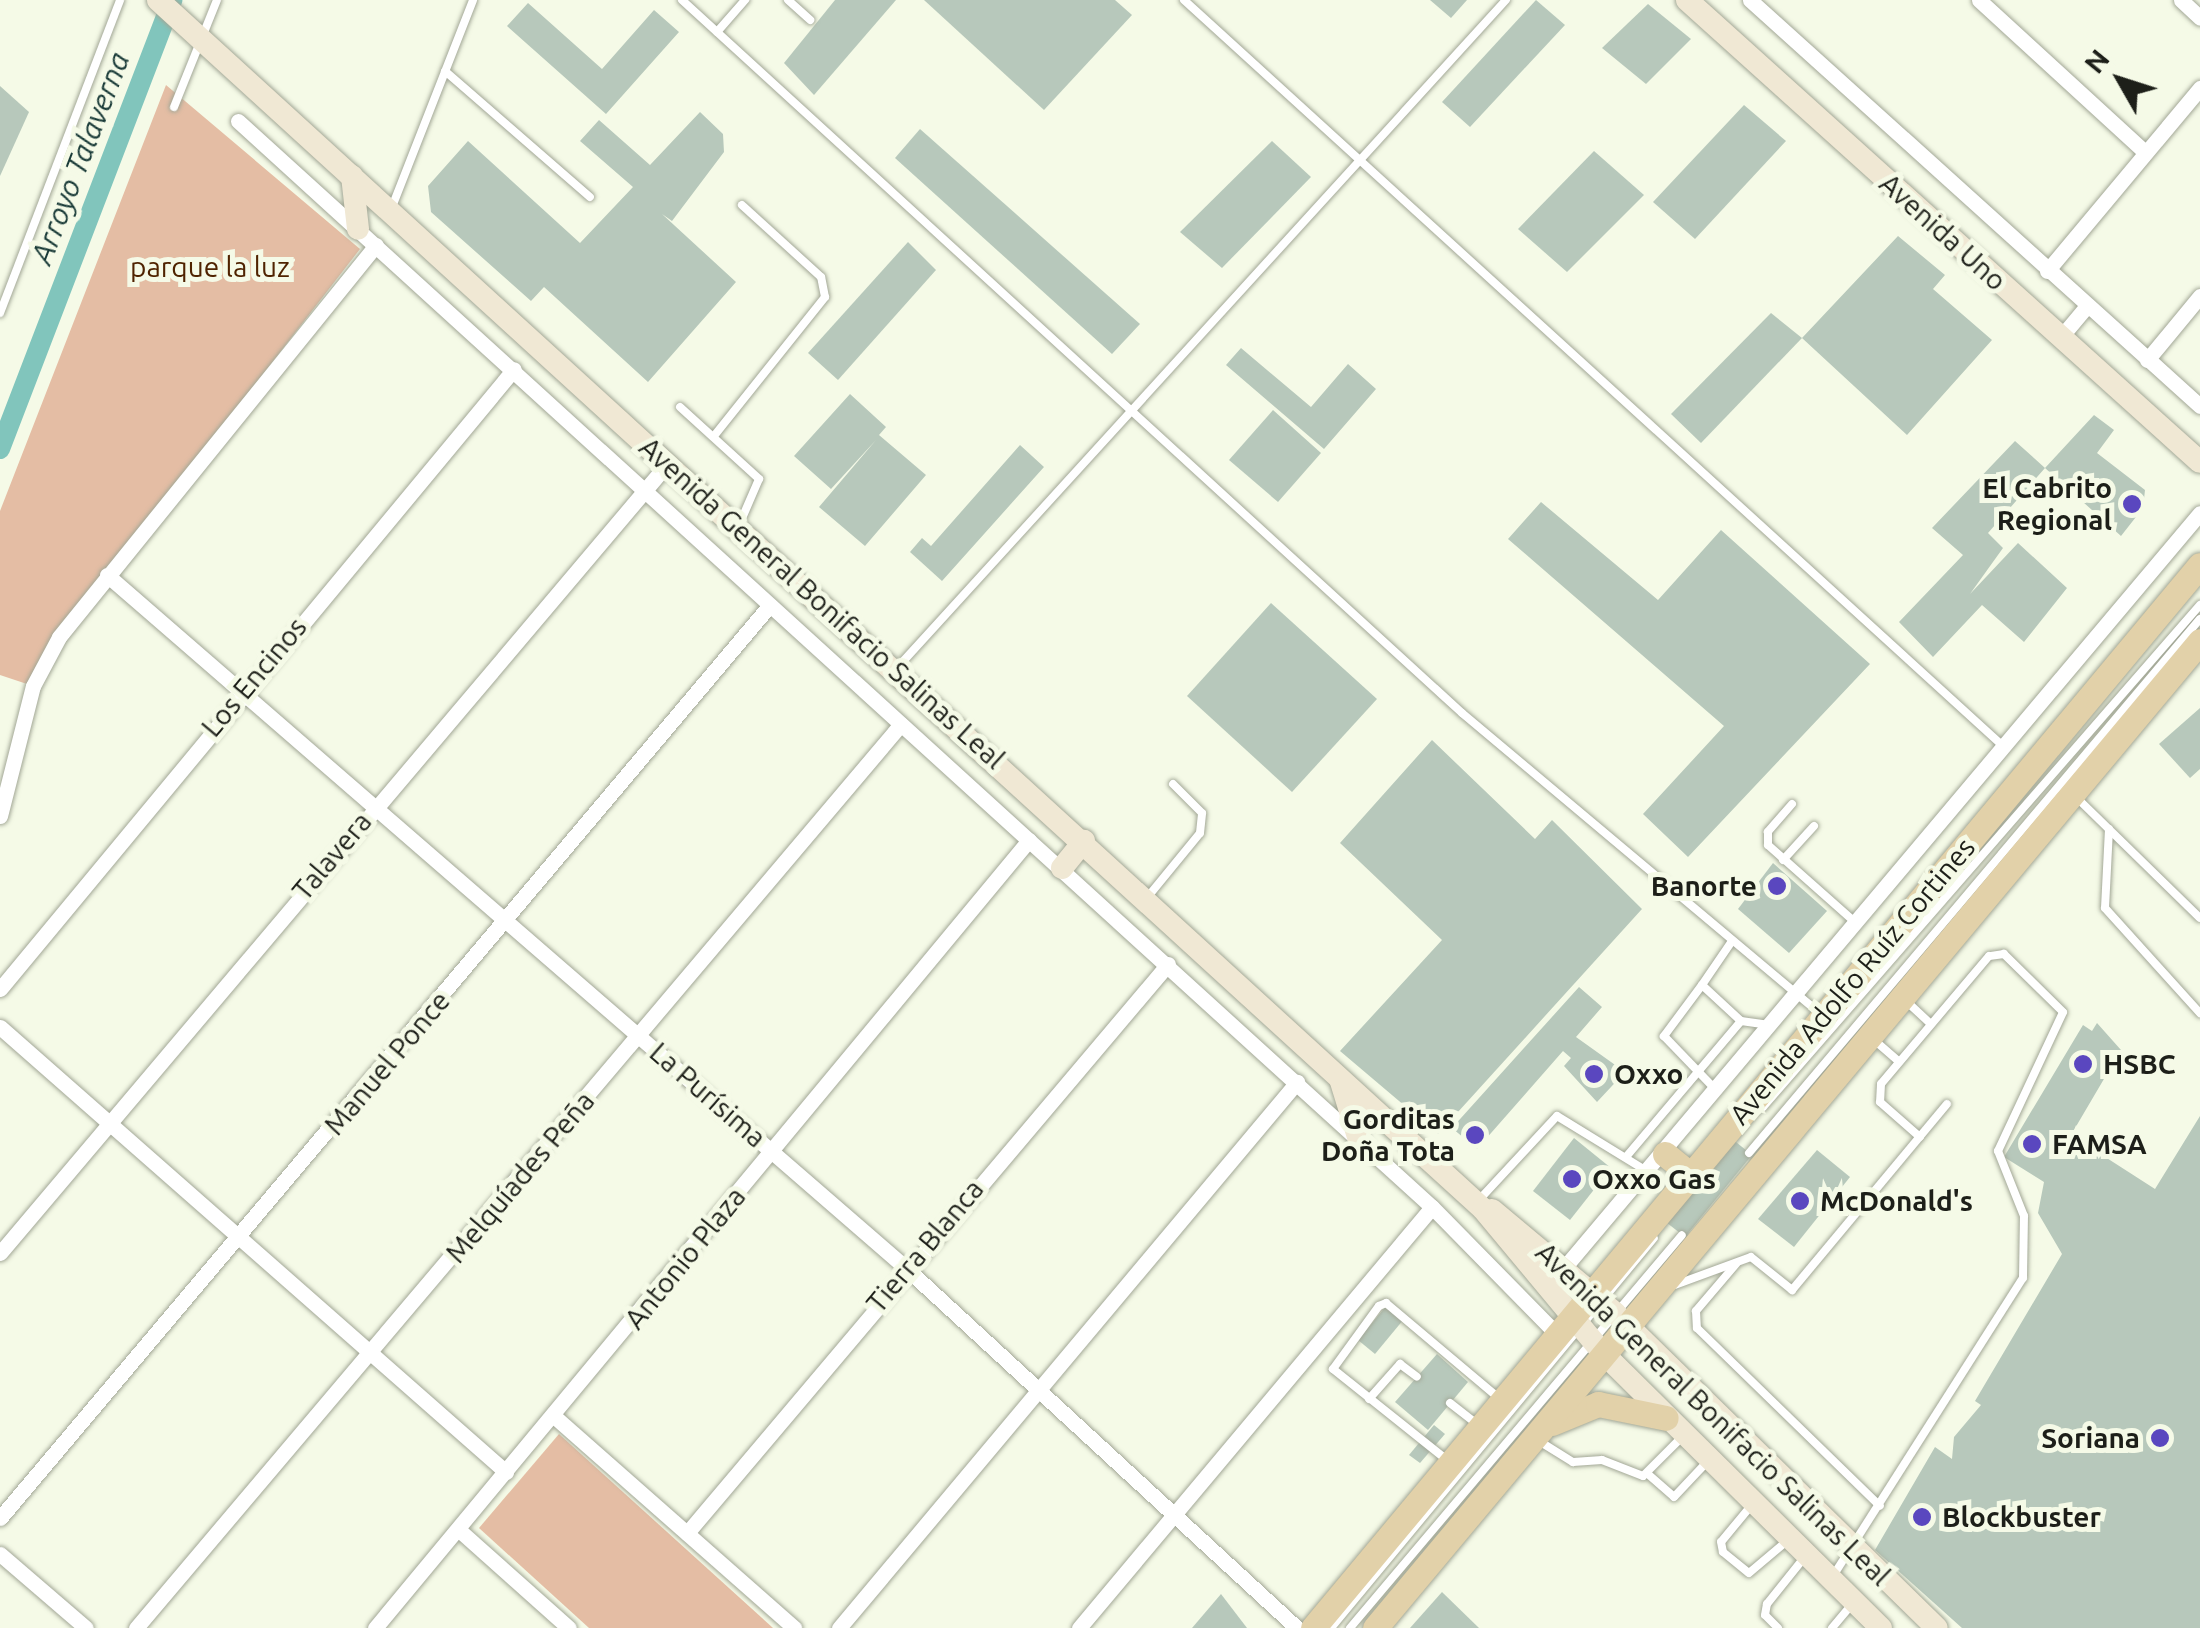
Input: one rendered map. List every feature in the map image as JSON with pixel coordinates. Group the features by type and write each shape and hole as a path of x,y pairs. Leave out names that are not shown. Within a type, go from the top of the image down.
{"main road":[{"name":"Avenida Adolfo Ruíz Cortines","path":"1375,1628 1539,1433 1589,1332 1610,1308 1690,1174 2200,565"},
{"name":"Avenida Adolfo Ruíz Cortines","path":"1313,1628 1558,1335 1589,1332 1610,1308 1650,1296 2200,641"},
{"path":"1657,1163 1690,1174"},
{"path":"1539,1433 1598,1404 1675,1427"}],"street":[{"name":"Avenida General Bonifacio Salinas Leal","path":"158,0 1557,1276 1610,1308 1937,1628"},
{"name":"Avenida Uno","path":"1750,0 2086,308 2200,406"},
{"path":"1979,0 2144,152"},
{"path":"2181,0 2200,18"},
{"name":"Avenida Uno","path":"1694,2 2200,462"},
{"path":"2047,271 2200,88"},
{"path":"238,121 1168,964 1432,1207 1558,1335"},
{"path":"352,176 358,229"},
{"path":"0,816 44,662 107,575 376,246"},
{"path":"2147,360 2200,296"},
{"path":"2060,338 2086,308"},
{"name":"Los Encinos","path":"0,989 240,691 514,370"},
{"name":"Talavera","path":"0,1253 373,806 668,463"},
{"path":"1557,1276 1657,1163 2200,513"},
{"name":"La Purísima","path":"107,575 906,1268 1298,1628"},
{"name":"Manuel Ponce","path":"0,1518 240,1239 770,605"},
{"name":"Melquíades Peña","path":"136,1628 901,724"},
{"name":"Antonio Plaza","path":"375,1628 555,1417 1030,840"},
{"path":"1062,868 1084,841"},
{"name":"Tierra Blanca","path":"688,1533 906,1268 1168,964"},
{"path":"0,1027 506,1472"},
{"path":"1340,1078 1359,1140"},
{"path":"839,1628 1296,1082"},
{"path":"1079,1628 1432,1207"},
{"name":"Avenida General Bonifacio Salinas Leal","path":"1557,1276 1589,1332 1675,1427 1881,1628"},
{"path":"555,1417 794,1628"},
{"path":"459,1530 569,1628"},
{"path":"0,1554 86,1628"}],"lane":[{"path":"0,313 3,293 120,0"},
{"path":"174,107 197,34 217,0"},
{"path":"390,211 473,0"},
{"path":"682,0 1462,712 1824,1017"},
{"path":"717,32 745,0"},
{"path":"788,0 810,20"},
{"path":"1184,0 2003,746"},
{"path":"894,672 1506,0"},
{"path":"445,71 590,197"},
{"path":"714,436 825,297 821,277 742,205"},
{"path":"680,408 759,479 738,527"},
{"path":"1734,1141 2200,605"},
{"path":"1750,1153 2200,619"},
{"path":"1146,899 1200,833 1202,814 1173,784"},
{"path":"2073,794 2200,918"},
{"path":"1792,804 1766,839 1783,860 1856,923"},
{"path":"1783,860 1814,826"},
{"path":"2109,829 2105,908 2200,1013"},
{"path":"1717,1091 1664,1036 1732,941"},
{"path":"1831,1580 2024,1278 2022,1205 1998,1151 2063,1012 2014,959 1995,952 1898,1060 1878,1094 1920,1137"},
{"path":"1702,986 1741,1021 1770,1026"},
{"path":"1902,998 1930,1024"},
{"path":"1626,1158 1741,1021"},
{"path":"1870,1036 1898,1060"},
{"path":"1650,1296 1751,1257 1792,1290 1947,1104"},
{"path":"1480,1206 1558,1116 1626,1158 1657,1163"},
{"path":"1610,1308 1666,1222"},
{"path":"1610,1308 1682,1234"},
{"path":"1736,1264 1696,1311 1697,1328 1880,1506"},
{"path":"1451,1463 1368,1399 1334,1364 1382,1303 1503,1401"},
{"path":"1331,1628 1589,1332"},
{"path":"1350,1628 1589,1332"},
{"path":"1368,1399 1400,1364 1417,1377"},
{"path":"1450,1403 1481,1427"},
{"path":"1649,1475 1675,1427"},
{"path":"1539,1433 1572,1462 1602,1460 1649,1475 1674,1497 1708,1460"},
{"path":"1754,1504 1721,1542 1723,1552 1749,1572 1798,1547"},
{"path":"1778,1628 1765,1615 1767,1604 1798,1547"},
{"path":"1832,1628 1854,1602"}],"green space":[{"name":"parque la luz","path":"166,85 360,249 59,637 33,686 0,675 0,511"},
{"path":"559,1434 773,1628 589,1628 479,1528"}],"building":[{"path":"835,0 896,0 814,95 784,63"},
{"path":"924,0 1115,0 1132,15 1044,110"},
{"path":"1430,0 1467,0 1451,18"},
{"path":"1536,0 1565,25 1470,127 1442,102"},
{"path":"528,3 602,69 654,10 679,32 606,114 507,26"},
{"path":"1648,4 1691,39 1646,84 1602,48"},
{"path":"0,86 29,112 0,176"},
{"path":"1744,105 1786,141 1695,239 1653,202"},
{"path":"700,112 723,134 724,152 672,221 662,214 736,282 648,382 544,287 531,301 431,212 428,186 468,141 580,243 633,187 580,141 599,120 650,165"},
{"path":"920,129 1140,324 1112,354 895,158"},
{"path":"1272,141 1311,177 1222,268 1180,232"},
{"path":"1594,151 1644,195 1567,272 1518,229"},
{"path":"1898,236 1945,275 1933,289 1992,340 1907,435 1802,338"},
{"path":"908,242 936,270 838,380 808,353"},
{"path":"1771,313 1802,338 1701,443 1671,414"},
{"path":"1241,348 1311,407 1348,364 1376,389 1324,449 1226,365"},
{"path":"850,394 886,427 879,435 926,475 865,546 819,507 876,440 831,489 794,456"},
{"path":"1273,410 1321,453 1278,502 1229,460"},
{"path":"2094,415 2114,430 2097,453 2145,490 2143,508 2121,536 2045,468"},
{"path":"2015,441 2045,468 1988,533 2003,548 1970,594 2018,543 2067,588 2024,642 1982,605 1933,657 1899,622 1963,555 1932,528"},
{"path":"1020,445 1044,467 942,581 910,552 922,538 931,546"},
{"path":"1541,502 1658,600 1721,530 1870,664 1688,857 1643,814 1724,726 1508,539"},
{"path":"1271,603 1377,699 1292,792 1187,696"},
{"path":"2200,708 2200,769 2190,778 2159,744"},
{"path":"1432,740 1535,839 1552,820 1642,909 1438,1134 1340,1051 1442,940 1340,843"},
{"name":"Banorte","path":"1773,863 1827,911 1789,953 1738,909"},
{"path":"1579,987 1602,1007 1576,1037 1625,1072 1597,1102 1564,1066 1571,1058 1563,1051 1477,1149 1452,1128"},
{"path":"2097,1023 2121,1050 2071,1135 2155,1189 2200,1116 2200,1628 1962,1628 1875,1550 1935,1447 1952,1459 1954,1437 1981,1405 1975,1401 2062,1254 2038,1213 2044,1182 2004,1157 2083,1025 2092,1031"},
{"name":"Oxxo Gas","path":"1574,1138 1611,1168 1570,1220 1533,1191"},
{"path":"1731,1138 1752,1155 1685,1237 1662,1219"},
{"path":"1817,1150 1850,1177 1794,1247 1758,1219"},
{"path":"1387,1305 1404,1319 1375,1354 1358,1340"},
{"path":"1437,1354 1468,1382 1428,1430 1395,1402"},
{"path":"1434,1425 1445,1434 1420,1463 1409,1455"},
{"path":"1442,1592 1479,1628 1410,1628"},
{"path":"1221,1594 1247,1628 1192,1628"}],"waterway":[{"name":"Arroyo Talaverna","path":"0,449 172,0"}],"place":[{"name":"El Cabrito Regional","path":"2132,504"},
{"name":"Banorte","path":"1777,886"},
{"name":"HSBC","path":"2083,1064"},
{"name":"Oxxo","path":"1594,1074"},
{"name":"Gorditas Doña Tota","path":"1475,1135"},
{"name":"FAMSA","path":"2032,1144"},
{"name":"Oxxo Gas","path":"1572,1179"},
{"name":"McDonald's","path":"1800,1201"},
{"name":"Soriana","path":"2160,1438"},
{"name":"Blockbuster","path":"1922,1517"}]}
